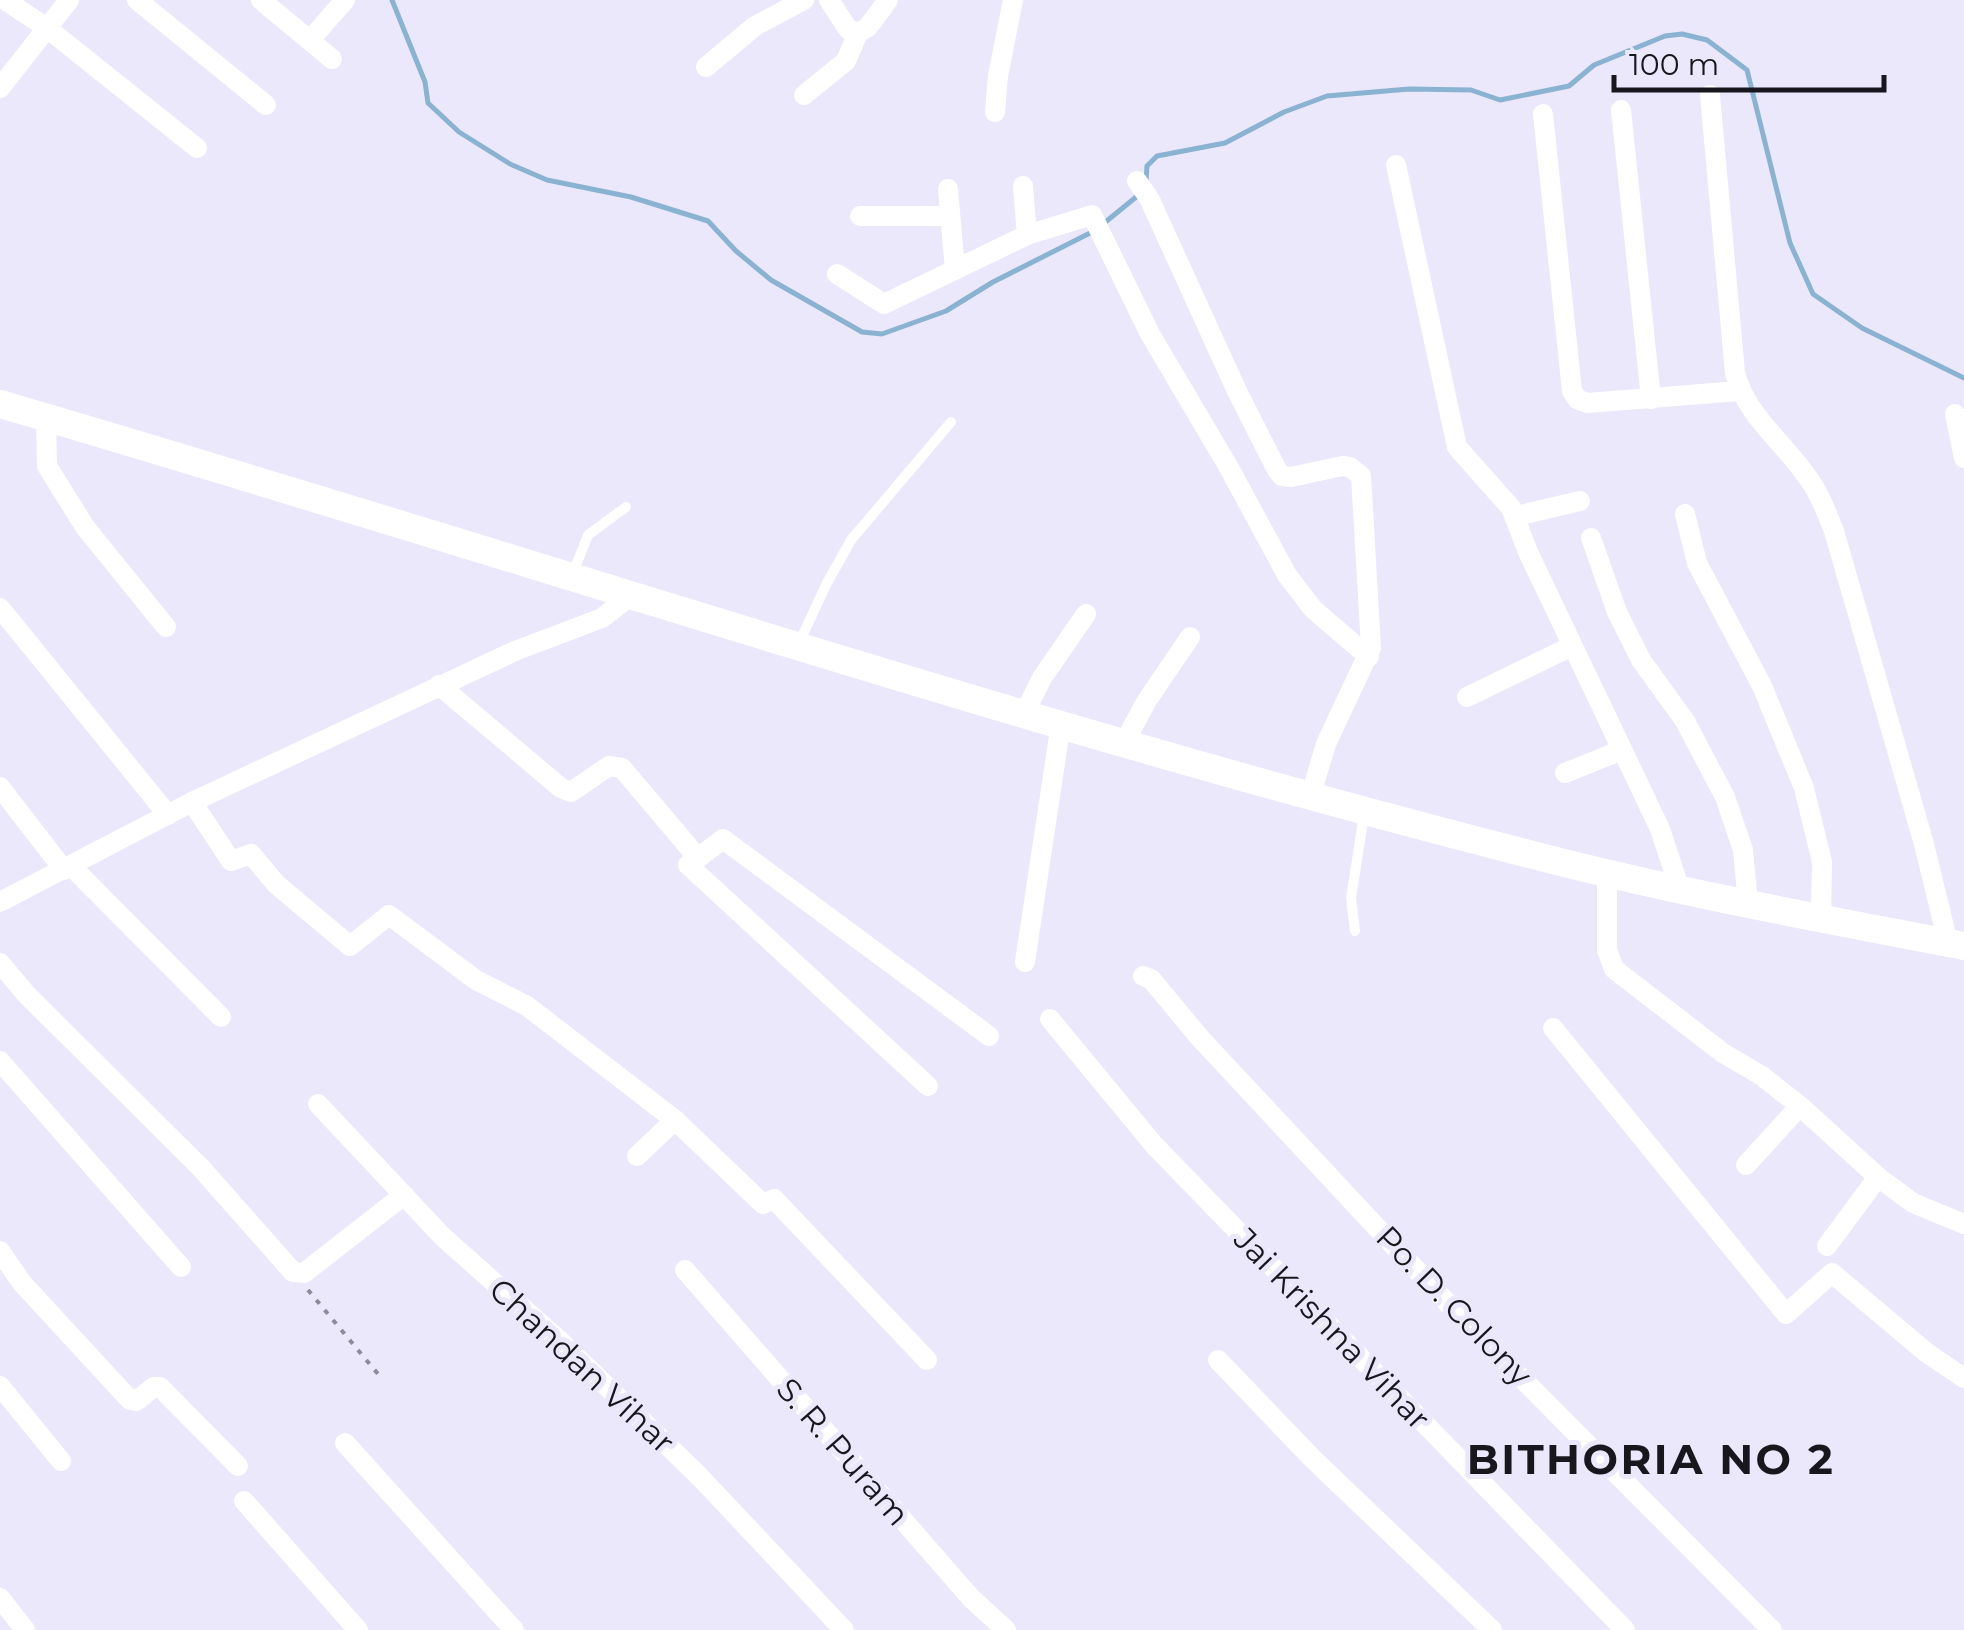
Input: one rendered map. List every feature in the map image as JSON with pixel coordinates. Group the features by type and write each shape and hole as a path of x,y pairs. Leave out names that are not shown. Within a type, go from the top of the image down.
{"street":[{"path":"5,0 47,28 197,148"},
{"path":"0,88 69,0"},
{"path":"137,0 266,105"},
{"path":"263,0 332,59"},
{"path":"310,40 345,0"},
{"path":"706,67 755,26 804,0"},
{"path":"829,0 848,28 858,33"},
{"path":"804,96 846,61 858,33 868,27 888,0"},
{"path":"995,112 998,76 1014,0"},
{"path":"0,404 629,597 1365,809 1680,890 1956,944 1834,531 1806,474 1739,391 1734,373 1710,95"},
{"path":"1621,110 1651,399"},
{"path":"1543,114 1572,392 1576,400 1587,403 1739,391"},
{"path":"1396,165 1457,447 1516,516 1528,552 1660,829 1680,890"},
{"path":"1024,186 1027,236"},
{"path":"948,189 955,270"},
{"path":"1144,189 1277,470 1282,476 1291,477 1342,466 1362,476 1369,657 1326,744 1311,794"},
{"path":"837,274 884,304 1027,236 1092,215 1150,334 1287,575 1313,609 1369,657"},
{"path":"860,216 950,216"},
{"path":"1955,414 1964,458"},
{"path":"46,418 47,466 84,528 166,627"},
{"path":"1516,516 1580,501"},
{"path":"1685,514 1697,563 1762,686 1804,788 1822,862 1821,918"},
{"path":"1591,538 1617,612 1641,660 1685,721 1725,798 1743,850 1748,903"},
{"path":"0,902 192,802 515,650 602,618 629,597"},
{"path":"0,608 168,816"},
{"path":"1025,712 1042,678 1086,614"},
{"path":"1125,742 1146,702 1190,636"},
{"path":"1467,697 1572,646"},
{"path":"439,686 560,788 571,792 609,766 622,768 698,858"},
{"path":"1025,962 1061,723"},
{"path":"1565,774 1622,750"},
{"path":"0,787 67,868 221,1017"},
{"path":"192,802 231,861 251,854 276,884 350,946 389,914 476,980 527,1006 675,1120 764,1204 774,1199 927,1360"},
{"path":"928,1086 688,865 723,840 989,1036"},
{"path":"1607,873 1607,950 1614,968 1800,1106 1878,1177 1922,1208 1964,1224"},
{"path":"0,963 26,994 202,1168 293,1272 304,1272 404,1195"},
{"name":"Po. D. Colony","path":"1143,976 1151,979 1200,1038 1451,1307 1772,1630"},
{"name":"Jai Krishna Vihar","path":"1050,1019 1154,1145 1625,1630"},
{"path":"1552,1028 1786,1314 1832,1273 1927,1353 1964,1378"},
{"path":"0,1061 182,1267"},
{"name":"Chandan Vihar","path":"318,1104 443,1237 560,1341 699,1476 844,1630"},
{"path":"1746,1165 1800,1106"},
{"path":"636,1156 675,1120"},
{"path":"1827,1246 1878,1177"},
{"path":"0,1251 22,1283 130,1400 160,1387 238,1466"},
{"name":"S. R. Puram","path":"685,1270 971,1598 1006,1630"},
{"path":"1218,1360 1312,1458 1492,1630"},
{"path":"0,1386 61,1461"},
{"path":"345,1443 514,1630"},
{"path":"244,1501 358,1630"},
{"path":"0,1598 25,1630"}],"lane":[{"path":"798,646 852,540 950,422"},
{"path":"570,578 588,535 626,507"},
{"path":"1354,931 1351,898 1365,809"}],"path":[{"path":"304,1272 307,1289 378,1374"}],"waterway":[{"path":"392,0 425,82 428,103 459,132 510,164 547,180 631,197 708,221 771,280 862,332 882,334 946,311 993,282 1094,231"},
{"path":"1146,181 1147,166 1157,156 1225,143 1284,112 1327,96 1409,89 1471,90 1500,100 1569,86 1594,65 1665,36 1682,34 1707,40 1747,70 1790,243 1813,294 1862,328 1964,378"},
{"path":"1103,224 1141,193"}],"district":[{"name":"BITHORIA NO 2","path":"1651,1459"}]}
